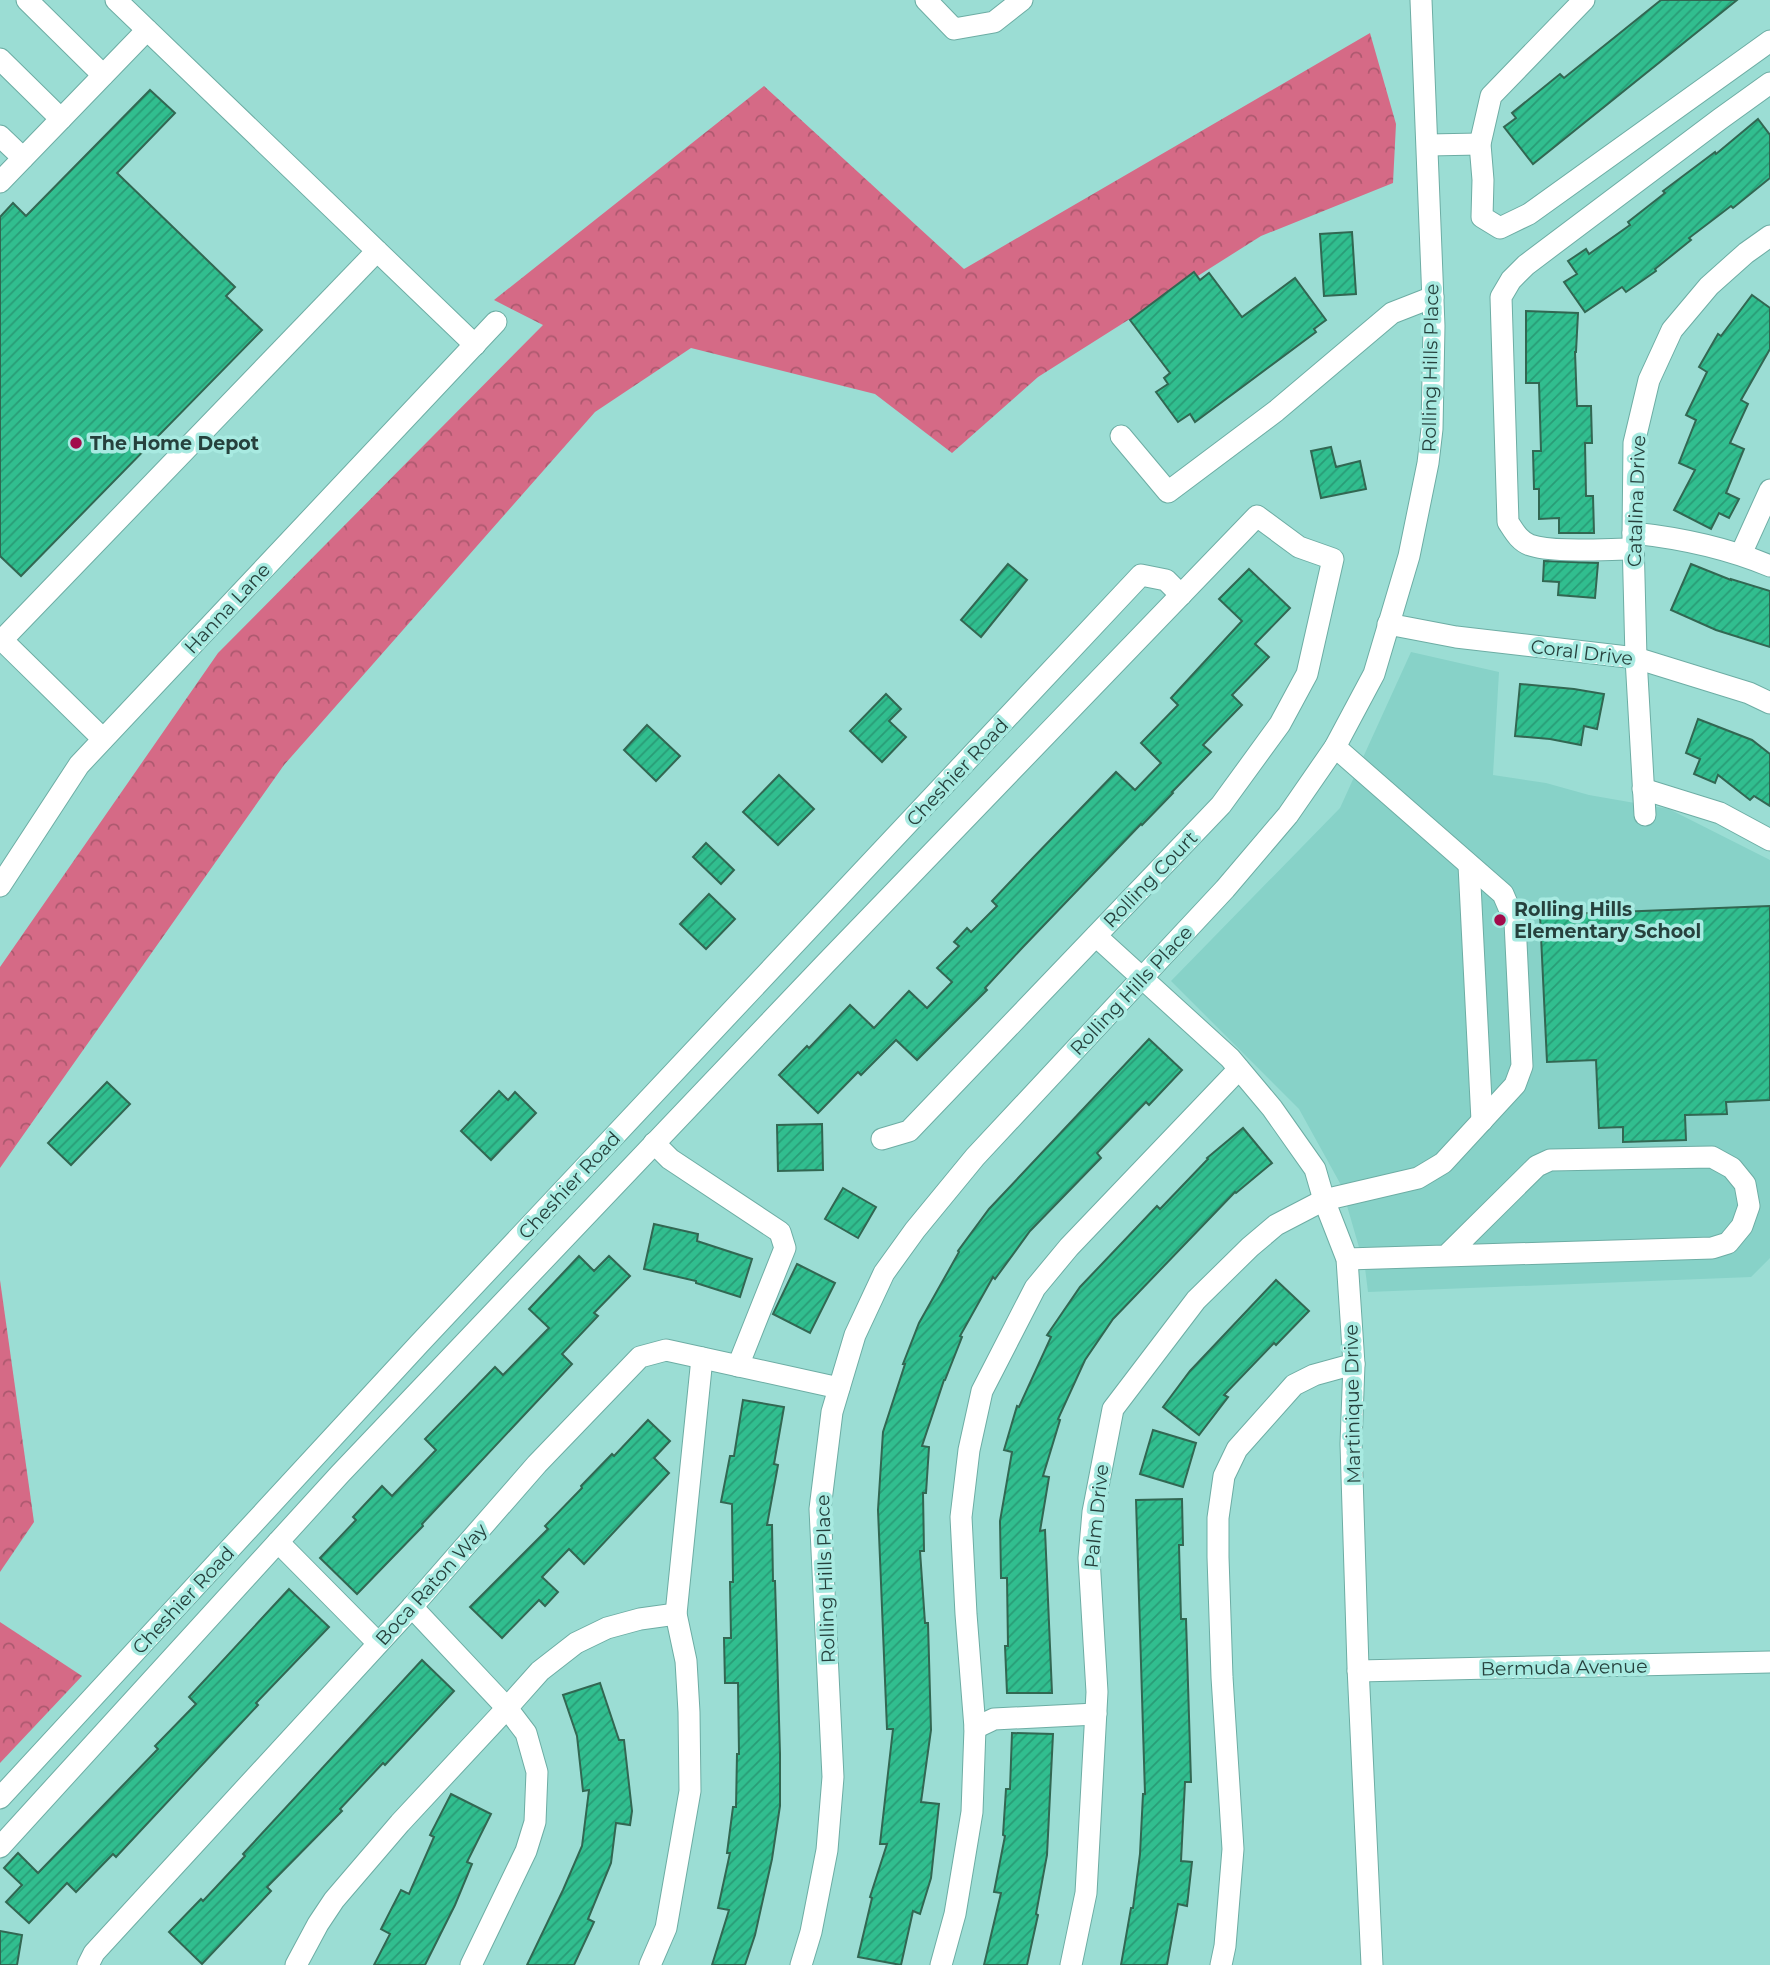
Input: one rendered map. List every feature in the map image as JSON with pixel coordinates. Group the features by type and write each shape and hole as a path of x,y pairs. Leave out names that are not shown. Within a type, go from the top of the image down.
{"street":[{"path":"27,0 103,75"},
{"path":"116,0 475,345"},
{"path":"926,0 954,29 994,22 1022,0"},
{"path":"1584,0 1491,96 1480,144 1482,217 1500,228 1529,214 1770,41"},
{"name":"Rolling Hills Place","path":"802,1965 827,1850 833,1777 820,1509 832,1412 855,1335 884,1273 915,1230 975,1157 1225,889 1279,826 1335,747 1374,674 1409,556 1428,463 1432,429 1434,326 1428,145 1418,3"},
{"path":"0,182 147,30"},
{"path":"0,59 61,119"},
{"path":"1770,83 1526,265 1511,280 1501,297 1508,522 1518,538 1530,545 1555,549 1661,536 1741,554 1770,566"},
{"path":"0,136 23,158"},
{"path":"1428,145 1480,144"},
{"name":"Catalina Drive","path":"1645,815 1636,658 1634,443 1649,380 1672,330 1702,295 1746,253 1770,236"},
{"path":"103,739 1,639 377,251"},
{"path":"1121,436 1168,492 1276,411 1392,313 1433,297"},
{"name":"Hanna Lane","path":"0,886 79,765 496,322"},
{"path":"1741,554 1770,490"},
{"name":"Rolling Court","path":"882,1139 909,1131 1221,805 1280,724 1307,674 1333,559 1299,547 1257,516 1181,595"},
{"name":"Cheshier Road","path":"0,1798 419,1344 1141,575 1166,580 1181,595"},
{"path":"0,1847 340,1474 1181,595"},
{"name":"Coral Drive","path":"1388,624 1456,637 1636,658 1749,693 1770,703"},
{"name":"Palm Drive","path":"1071,1965 1086,1893 1097,1692 1088,1559 1093,1512 1113,1409 1196,1300 1276,1225 1324,1200 1418,1178 1443,1163 1515,1085 1522,1066 1515,922 1503,894 1335,747"},
{"path":"1643,789 1720,813 1770,840"},
{"path":"1469,865 1482,1121"},
{"name":"Martinique Drive","path":"1096,936 1230,1058 1272,1108 1315,1168 1324,1200 1347,1259 1354,1364 1351,1444 1358,1671 1372,1965"},
{"path":"941,1965 955,1914 972,1812 975,1728 961,1517 969,1450 982,1391 1035,1288 1069,1247 1240,1069"},
{"path":"654,1143 670,1159 780,1232 785,1248 738,1366"},
{"path":"1347,1259 1712,1248 1728,1243 1742,1226 1749,1206 1745,1184 1732,1168 1712,1157 1550,1160 1537,1166 1447,1255"},
{"name":"Boca Raton Way","path":"88,1965 94,1953 412,1607 537,1464 640,1357 666,1350 839,1388"},
{"path":"650,1965 666,1927 690,1791 685,1661 676,1614 702,1358"},
{"path":"1221,1965 1233,1849 1222,1677 1218,1557 1218,1518 1224,1476 1237,1449 1294,1385 1314,1375 1354,1364"},
{"path":"278,1542 379,1643"},
{"path":"412,1607 508,1709 526,1733 537,1772 535,1822 526,1851 471,1965"},
{"path":"296,1965 334,1900 400,1823 508,1709 540,1671 576,1643 607,1628 640,1619 676,1614"},
{"name":"Bermuda Avenue","path":"1358,1671 1770,1662"},
{"path":"975,1728 994,1719 1096,1714"}],"shaded area":[{"name":"Rolling Hills Elementary School","path":"1411,652 1499,672 1493,775 1546,783 1589,795 1669,809 1770,860 1770,1258 1751,1277 1368,1292 1365,1268 1341,1185 1299,1109 1171,981 1340,808"}],"green space":[{"path":"1370,33 1396,124 1393,183 1261,236 1038,377 952,453 875,394 691,348 595,412 284,765 0,1168 0,967 218,653 543,325 494,300 764,86 964,269"},
{"path":"0,1280 34,1522 0,1572"},
{"path":"0,1622 82,1676 0,1763"}],"building":[{"path":"1661,0 1737,0 1533,164 1504,127 1516,118 1512,113 1560,74 1564,78"},
{"name":"The Home Depot","path":"150,90 175,113 117,173 235,287 226,296 262,330 21,576 0,556 0,217 13,203 26,216"},
{"path":"1758,119 1770,135 1770,178 1689,238 1691,240 1655,269 1656,271 1626,292 1622,287 1585,312 1564,282 1577,274 1568,261 1586,249 1589,254 1630,225 1628,222 1665,193 1663,191 1715,152 1716,154"},
{"path":"1352,232 1356,294 1324,296 1320,234"},
{"path":"1194,272 1200,280 1209,273 1242,317 1295,278 1326,320 1314,329 1316,332 1195,422 1190,414 1178,422 1156,392 1168,384 1164,378 1170,373 1130,320"},
{"path":"1752,295 1770,308 1770,349 1741,400 1748,404 1730,443 1744,449 1726,493 1739,499 1729,518 1719,513 1711,529 1674,510 1695,470 1679,463 1696,420 1686,415 1707,372 1699,367 1718,334 1721,336"},
{"path":"1526,311 1578,313 1575,352 1577,406 1591,406 1592,443 1585,443 1586,496 1593,496 1594,533 1559,533 1559,518 1539,519 1539,489 1534,489 1533,451 1541,451 1539,383 1526,383"},
{"path":"1331,447 1336,467 1360,461 1366,489 1321,498 1311,451"},
{"path":"1544,561 1598,563 1595,598 1558,595 1559,582 1543,581"},
{"path":"1008,564 1027,580 981,637 961,620"},
{"path":"1691,564 1731,580 1770,591 1770,647 1716,630 1671,610"},
{"path":"1249,569 1290,608 1255,644 1269,657 1232,695 1242,705 1203,745 1211,752 1023,947 985,988 987,990 917,1060 896,1040 861,1075 858,1072 818,1113 779,1075 850,1005 874,1028 909,991 927,1008 952,982 937,968 959,946 954,942 967,928 971,932 997,906 992,901 1027,864 1116,772 1135,790 1161,763 1141,743 1178,705 1171,698 1242,621 1219,599"},
{"path":"1520,684 1604,694 1597,729 1584,726 1581,745 1515,736"},
{"path":"886,694 901,709 889,721 906,737 882,762 850,731"},
{"path":"1698,719 1752,740 1770,754 1770,806 1754,796 1750,800 1718,775 1715,783 1694,774 1700,759 1686,753"},
{"path":"647,725 680,756 656,781 624,750"},
{"path":"779,775 814,809 778,845 743,812"},
{"path":"706,843 734,870 721,884 693,857"},
{"path":"709,894 735,919 706,949 680,924"},
{"path":"1770,906 1770,1100 1726,1102 1727,1114 1685,1115 1686,1140 1623,1142 1623,1127 1599,1128 1596,1060 1547,1062 1540,915"},
{"path":"1149,1039 1182,1070 1149,1105 1146,1102 1097,1153 1101,1158 1030,1231 995,1279 993,1277 960,1336 962,1337 922,1446 929,1447 926,1493 923,1493 924,1551 920,1551 925,1623 928,1623 931,1730 921,1802 939,1804 931,1878 920,1914 913,1911 901,1965 858,1957 872,1898 870,1897 887,1844 880,1844 893,1729 887,1729 878,1510 883,1432 903,1364 919,1323 958,1251 989,1209"},
{"path":"107,1082 130,1104 71,1165 48,1143"},
{"path":"499,1091 508,1100 515,1092 536,1113 491,1160 461,1131"},
{"path":"822,1124 823,1170 778,1171 777,1125"},
{"path":"1243,1128 1272,1163 1235,1192 1113,1319 1085,1360 1058,1419 1060,1420 1043,1476 1049,1477 1040,1531 1045,1530 1052,1693 1007,1693 1007,1578 1001,1578 1000,1521 1012,1452 1004,1450 1017,1406 1019,1407 1051,1337 1047,1335 1080,1287 1157,1206 1160,1209 1207,1158"},
{"path":"843,1188 876,1207 858,1238 825,1219"},
{"path":"654,1224 698,1234 697,1241 752,1259 740,1297 696,1281 644,1269"},
{"path":"579,1256 594,1271 609,1256 630,1276 594,1313 598,1316 562,1354 572,1364 357,1594 320,1558 356,1520 353,1517 382,1486 392,1496 436,1450 425,1439 495,1367 503,1375 549,1328 529,1309"},
{"path":"797,1264 835,1283 810,1333 773,1314"},
{"path":"1276,1280 1309,1311 1224,1395 1228,1397 1199,1435 1163,1407 1190,1371"},
{"path":"743,1400 784,1407 774,1464 778,1465 767,1525 772,1525 775,1581 780,1806 772,1859 755,1935 745,1965 712,1965 729,1910 718,1908 730,1853 727,1853 733,1807 736,1807 739,1754 738,1683 725,1683 724,1638 731,1638 732,1504 721,1502 730,1456 734,1456"},
{"path":"648,1420 670,1441 654,1458 669,1473 584,1564 569,1549 542,1577 558,1592 545,1606 539,1600 502,1638 470,1607 548,1529 545,1526 581,1486"},
{"path":"1153,1430 1196,1443 1183,1487 1140,1474"},
{"path":"1182,1499 1183,1545 1179,1545 1181,1619 1186,1619 1191,1782 1185,1782 1181,1861 1192,1862 1187,1906 1178,1904 1167,1965 1121,1965 1133,1908 1145,1794 1136,1500"},
{"path":"289,1589 329,1627 116,1857 113,1854 76,1892 67,1883 29,1923 6,1902 22,1885 4,1868 18,1853 38,1873 158,1749 155,1746 196,1704 189,1697"},
{"path":"422,1660 454,1691 267,1887 271,1891 202,1964 169,1932 201,1899 203,1901 245,1856 243,1854"},
{"path":"600,1683 619,1740 624,1740 632,1811 630,1825 616,1823 611,1863 588,1919 594,1922 574,1965 527,1965 582,1846 589,1790 583,1791 577,1736 563,1695"},
{"path":"1012,1733 1053,1734 1047,1855 1027,1965 984,1965 1001,1893 994,1892 1005,1836 1006,1789 1010,1789"},
{"path":"451,1794 491,1814 467,1862 472,1864 455,1905 425,1965 374,1965 390,1934 381,1929 401,1890 409,1894 434,1837 430,1835"},
{"path":"0,1931 22,1935 17,1965 0,1965"}],"place":[{"name":"The Home Depot","path":"76,443"},
{"name":"Rolling Hills Elementary School","path":"1500,920"}]}
